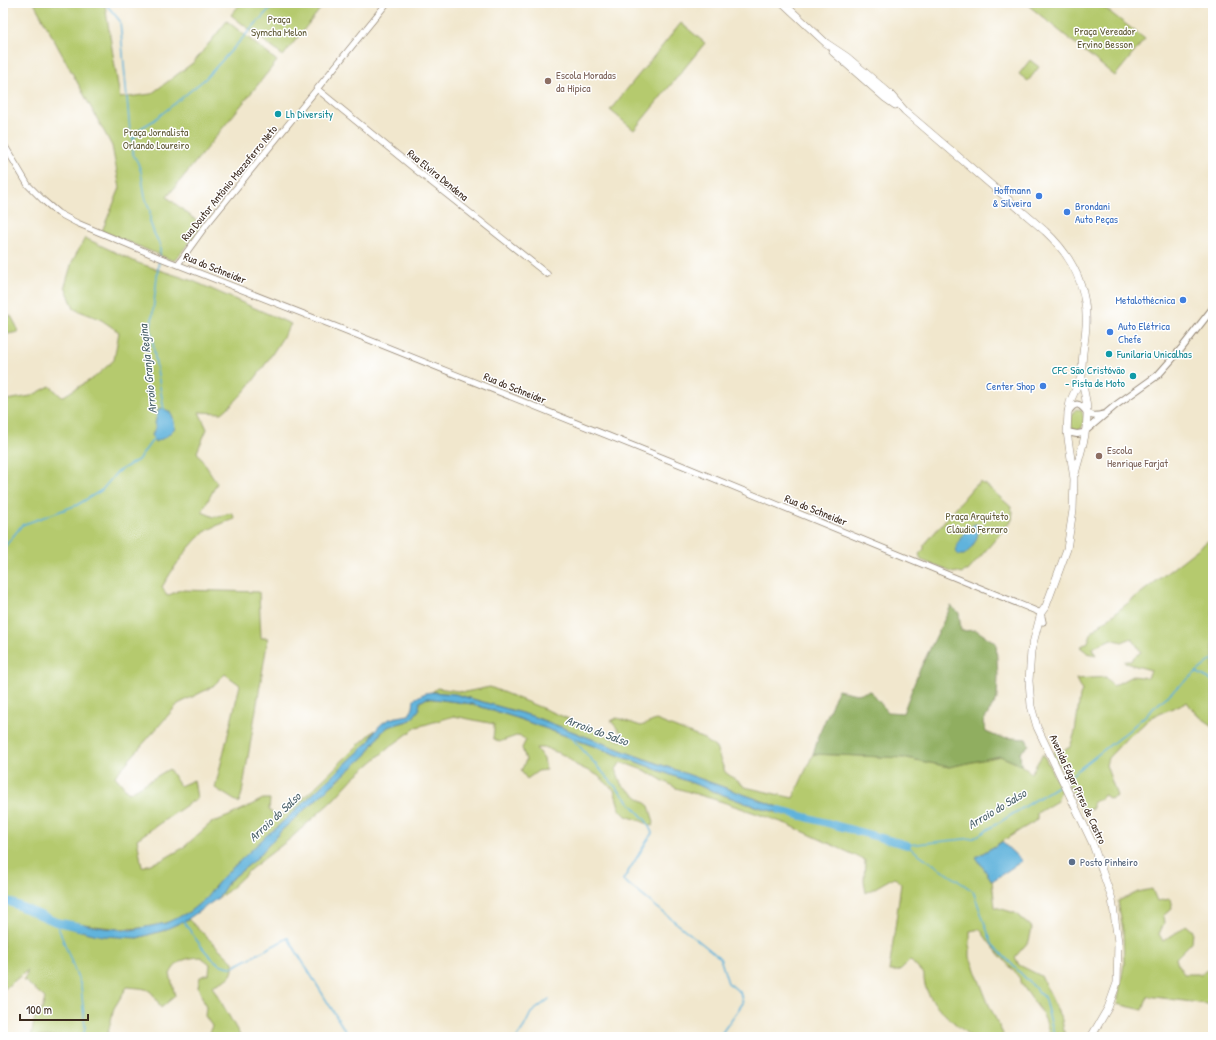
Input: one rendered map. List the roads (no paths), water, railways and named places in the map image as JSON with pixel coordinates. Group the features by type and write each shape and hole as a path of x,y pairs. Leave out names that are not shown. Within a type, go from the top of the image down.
{"main road":[{"name":"Avenida Edgar Pires de Castro","path":"783,3 843,61 885,98 905,112 1028,216 1055,240 1065,252 1076,271 1084,293 1086,324 1082,375 1087,412 1086,430 1074,478"},
{"path":"1068,432 1077,434 1086,430 1104,414 1158,375 1181,349 1213,308"},
{"name":"Avenida Edgar Pires de Castro","path":"1030,663 1043,622 1046,606 1068,549 1073,510 1074,478 1068,432 1068,412 1070,402 1082,375"},
{"path":"1068,412 1072,407 1078,405 1084,407 1087,412 1093,415 1104,414"},
{"name":"Avenida Edgar Pires de Castro","path":"1046,606 1041,613 1034,638 1030,663 1029,681 1031,706 1037,727 1092,842 1112,899 1118,942 1117,983 1108,1008 1092,1037"}],"street":[{"name":"Rua Doutor Antônio Mazzaferro Neto","path":"178,264 207,224 387,3"},
{"name":"Rua Elvira Dendena","path":"317,89 547,274"},
{"name":"Rua do Schneider","path":"3,143 28,185 58,213 77,223 160,258 695,471 1041,613"},
{"path":"1041,613 1043,622"}],"water":[{"path":"159,408 167,410 172,414 175,428 166,437 155,442 152,435 156,426 155,423"},
{"path":"977,524 978,532 975,541 964,555 959,555 956,552 960,540 965,532"},
{"path":"432,692 455,694 532,716 631,754 790,811 789,816 745,803 517,718 472,704 427,698 420,702 419,710 411,720 388,727 381,733 366,755 282,830 255,860 229,881 218,898 188,919 162,931 137,938 102,936 68,928 72,923 78,923 104,928 131,930 166,923 189,912 206,898 223,877 267,835 369,742 380,725 389,719 409,715 413,708 414,699 425,693"},
{"path":"1002,842 1022,861 992,881 976,857"}],"waterway":[{"path":"105,3 120,21 130,131 133,139"},
{"name":"Arroio Granja Regina","path":"160,256 160,245 150,222 150,211 145,197 141,172 133,154 133,140 141,128 153,121 205,79 275,3"},
{"name":"Arroio Granja Regina","path":"159,260 151,328 164,410"},
{"name":"Arroio Granja Regina","path":"3,549 22,525 77,505 102,490 117,472 138,460 154,438"},
{"name":"Arroio do Salso","path":"1065,780 1128,731 1174,690 1213,659"},
{"path":"1196,672 1213,681"},
{"path":"573,739 647,822 652,833 623,880 720,958 728,983 740,992 743,1003 719,1037"},
{"name":"Arroio do Salso","path":"907,845 974,838 1061,784"},
{"name":"Arroio do Salso","path":"780,810 907,845"},
{"path":"907,846 973,891 992,944 1044,997 1055,1037"},
{"name":"Arroio do Salso","path":"3,899 56,922 81,927"},
{"path":"183,920 209,955 218,963 227,967 233,967 288,938 349,1037"},
{"path":"56,922 81,986 85,1027 83,1037"},
{"path":"517,1037 531,1013 549,999"}],"place":[{"name":"Escola Moradas da Hípica","path":"548,81"},
{"name":"Lh Diversity","path":"278,114"},
{"name":"Hoffmann & Silveira","path":"1039,196"},
{"name":"Brondani Auto Peças","path":"1067,212"},
{"name":"Metalothécnica","path":"1183,300"},
{"name":"Auto Elétrica Chefe","path":"1110,332"},
{"name":"Funilaria Unicalhas","path":"1109,354"},
{"name":"CFC São Cristóvão - Pista de Moto","path":"1133,376"},
{"name":"Center Shop","path":"1043,386"},
{"name":"Escola Henrique Farjat","path":"1099,456"},
{"name":"Posto Pinheiro","path":"1072,862"}],"park label":[{"name":"Praça Symcha Melon","path":"279,25"},
{"name":"Praça Vereador Ervino Besson","path":"1105,37"},
{"name":"Praça Jornalista Orlando Loureiro","path":"156,138"},
{"name":"Praça Arquiteto Cláudio Ferraro","path":"977,522"}]}
